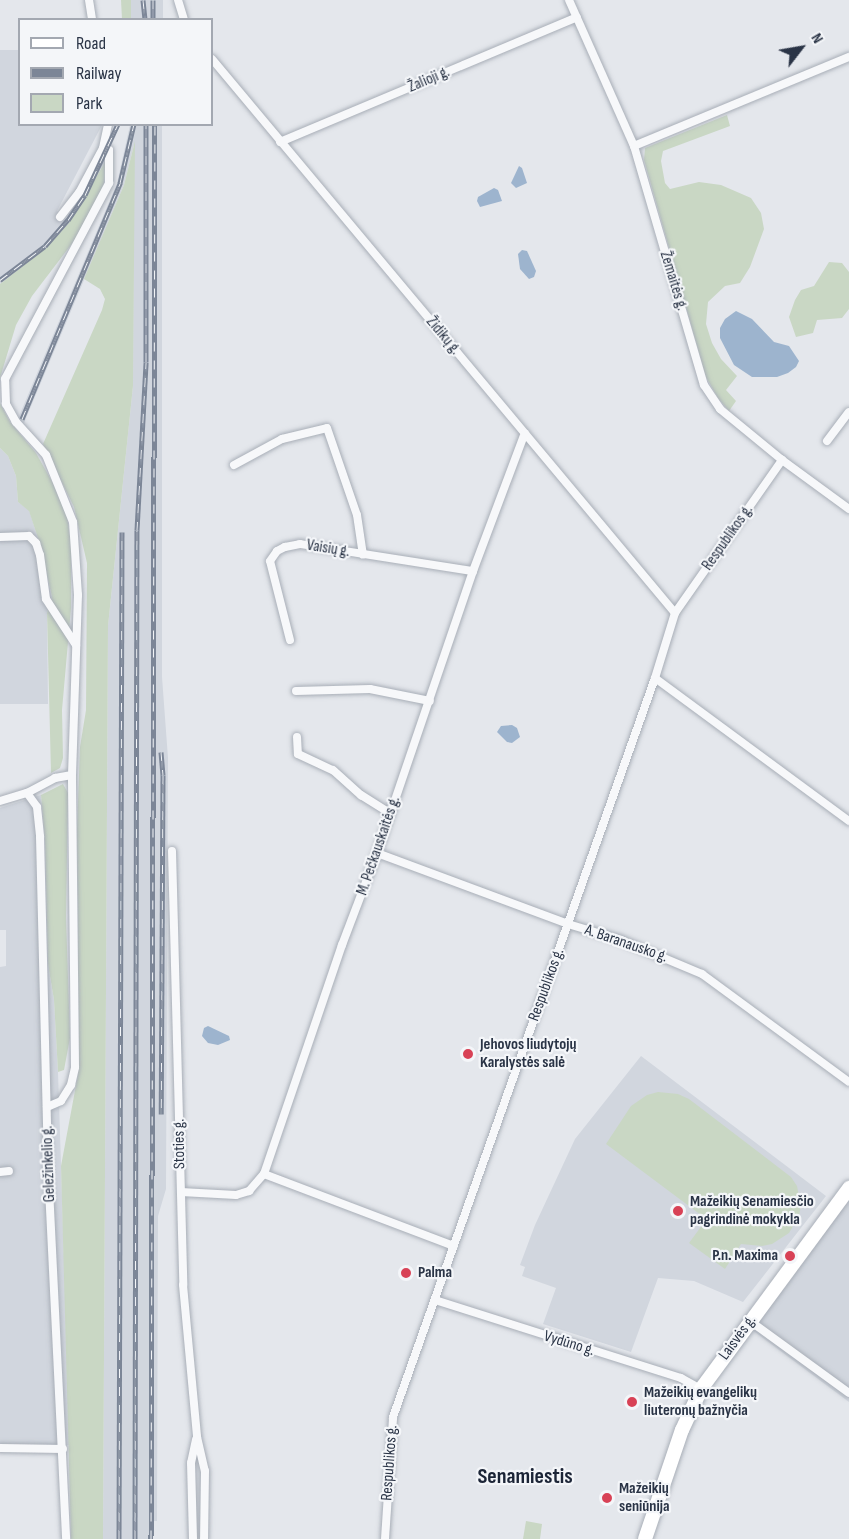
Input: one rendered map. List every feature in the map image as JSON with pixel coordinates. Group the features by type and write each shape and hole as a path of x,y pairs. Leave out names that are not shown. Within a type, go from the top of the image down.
{"main road":[{"name":"Laisvės g.","path":"645,1539 682,1430 701,1389 849,1188"}],"street":[{"path":"88,0 92,18"},
{"path":"178,0 183,18"},
{"name":"Žemaitės g.","path":"569,0 634,146 704,385 720,409 782,460 849,509"},
{"name":"Žalioji g.","path":"280,142 577,17"},
{"path":"634,146 849,57"},
{"name":"Židikų g.","path":"213,60 675,613"},
{"path":"60,217 79,193 103,148 108,126"},
{"path":"47,1107 61,1101 71,1085 75,1068 72,775 78,595 74,522 46,455 16,422 6,404 5,379 109,183 109,150 103,148"},
{"path":"827,441 849,412"},
{"path":"234,465 282,439 327,428 357,514 363,555"},
{"name":"M. Pečkauskaitės g.","path":"264,1174 342,945 430,701 473,571 525,433"},
{"name":"Respublikos g.","path":"385,1539 393,1417 655,678 675,613 782,460"},
{"path":"0,537 29,536 36,543 40,555 46,599 76,646"},
{"name":"Vaisių g.","path":"290,640 270,561 277,551 285,546 300,544 473,571"},
{"path":"655,678 849,822"},
{"path":"296,691 370,689 430,701"},
{"path":"297,737 298,754 333,770 361,795 390,813"},
{"path":"0,801 27,793 55,778 72,775"},
{"name":"Geležinkelio g.","path":"27,793 36,807 40,837 47,1107 66,1539"},
{"name":"Stoties g.","path":"172,851 183,1285 197,1437 205,1472 204,1539"},
{"name":"A. Baranausko g.","path":"377,853 568,924 621,940 702,974 849,1082"},
{"path":"181,1192 236,1195 249,1191 264,1174 454,1246"},
{"name":"Vydūno g.","path":"435,1300 681,1378 701,1389"},
{"path":"750,1321 849,1393"},
{"name":"Stoties g.","path":"192,1539 191,1463 197,1437"},
{"path":"0,1448 63,1449"}],"shaded area":[{"path":"131,0 163,0 163,18 131,18"},
{"path":"0,50 18,50 18,126 101,126 57,211 65,218 83,194 101,161 105,162 69,223 46,248 0,284"},
{"path":"130,126 162,126 162,677 168,758 166,1189 158,1216 157,1521 153,1521 153,1539 103,1539 108,626 133,386 134,145 124,185 24,423 17,421 117,183"},
{"path":"0,448 8,456 16,476 18,502 29,510 40,544 52,597 47,613 48,704 0,704"},
{"path":"41,795 45,841 48,964 54,1000 58,1072 70,1445 0,1444 0,967 6,966 6,930 0,930 0,808"},
{"name":"Mažeikių Senamiesčio pagrindinė mokykla","path":"641,1056 826,1196 743,1302 694,1281 658,1278 631,1352 543,1324 556,1288 522,1276 525,1267 520,1265 535,1225 575,1139"},
{"path":"849,1199 849,1402 751,1329"}],"green space":[{"path":"121,0 131,0 131,18 122,18"},
{"path":"727,115 730,126 663,151 661,161 665,183 670,189 699,182 721,185 751,198 761,213 764,229 750,267 740,283 725,286 708,302 706,324 712,343 721,359 737,376 726,390 736,401 729,411 718,398 706,377 644,160 645,148"},
{"path":"135,141 133,386 108,626 103,1539 71,1539 61,1166 79,1069 77,830 80,747 86,710 87,563 74,507 43,444 102,310 105,299 100,289 84,279 124,185"},
{"path":"105,162 104,184 77,237 32,296 16,325 0,378 0,284 46,248 69,223"},
{"path":"829,262 842,263 849,272 849,309 842,318 817,320 813,333 796,337 789,317 795,300 801,290 814,286"},
{"path":"0,403 10,422 36,453 59,494 67,517 71,542 71,608 62,710 63,758 60,768 51,773 47,613 52,597 40,544 29,511 18,502 16,476 8,456 0,448"},
{"path":"63,784 68,793 66,917 70,1038 64,1070 58,1072 54,1000 48,964 45,841 41,795"},
{"path":"658,1092 678,1094 689,1099 791,1177 797,1186 801,1206 799,1216 789,1233 772,1244 762,1246 741,1244 725,1269 689,1243 706,1220 721,1230 606,1144 631,1106 647,1095"},
{"path":"526,1521 542,1524 540,1539 523,1539"}],"water":[{"path":"519,166 522,168 527,183 516,188 511,183"},
{"path":"494,188 498,190 502,201 480,207 478,197"},
{"path":"522,250 527,251 536,271 534,277 529,279 520,269 518,254"},
{"path":"736,311 752,319 774,342 789,346 799,361 796,367 777,377 752,377 734,365 720,338 720,328 725,319"},
{"path":"512,725 517,728 520,737 512,743 507,742 497,732 501,726"},
{"path":"208,1026 229,1036 230,1040 218,1045 208,1043 202,1036 204,1028"}],"railway":[{"path":"143,0 145,18"},
{"path":"153,0 153,18"},
{"path":"0,280 45,246 68,220 85,195 117,126"},
{"path":"22,419 120,183 134,126"},
{"path":"135,1539 137,530 146,362 146,126"},
{"path":"151,1539 155,126"},
{"path":"119,1539 122,532"},
{"path":"161,752 163,775 161,1114"}],"place":[{"name":"Jehovos liudytojų Karalystės salė","path":"468,1054"},
{"name":"Mažeikių Senamiesčio pagrindinė mokykla","path":"678,1211"},
{"name":"P.n. Maxima","path":"790,1256"},
{"name":"Palma","path":"406,1273"},
{"name":"Mažeikių evangelikų liuteronų bažnyčia","path":"632,1402"},
{"name":"Mažeikių seniūnija","path":"607,1498"}],"district":[{"name":"Senamiestis","path":"525,1477"}]}
